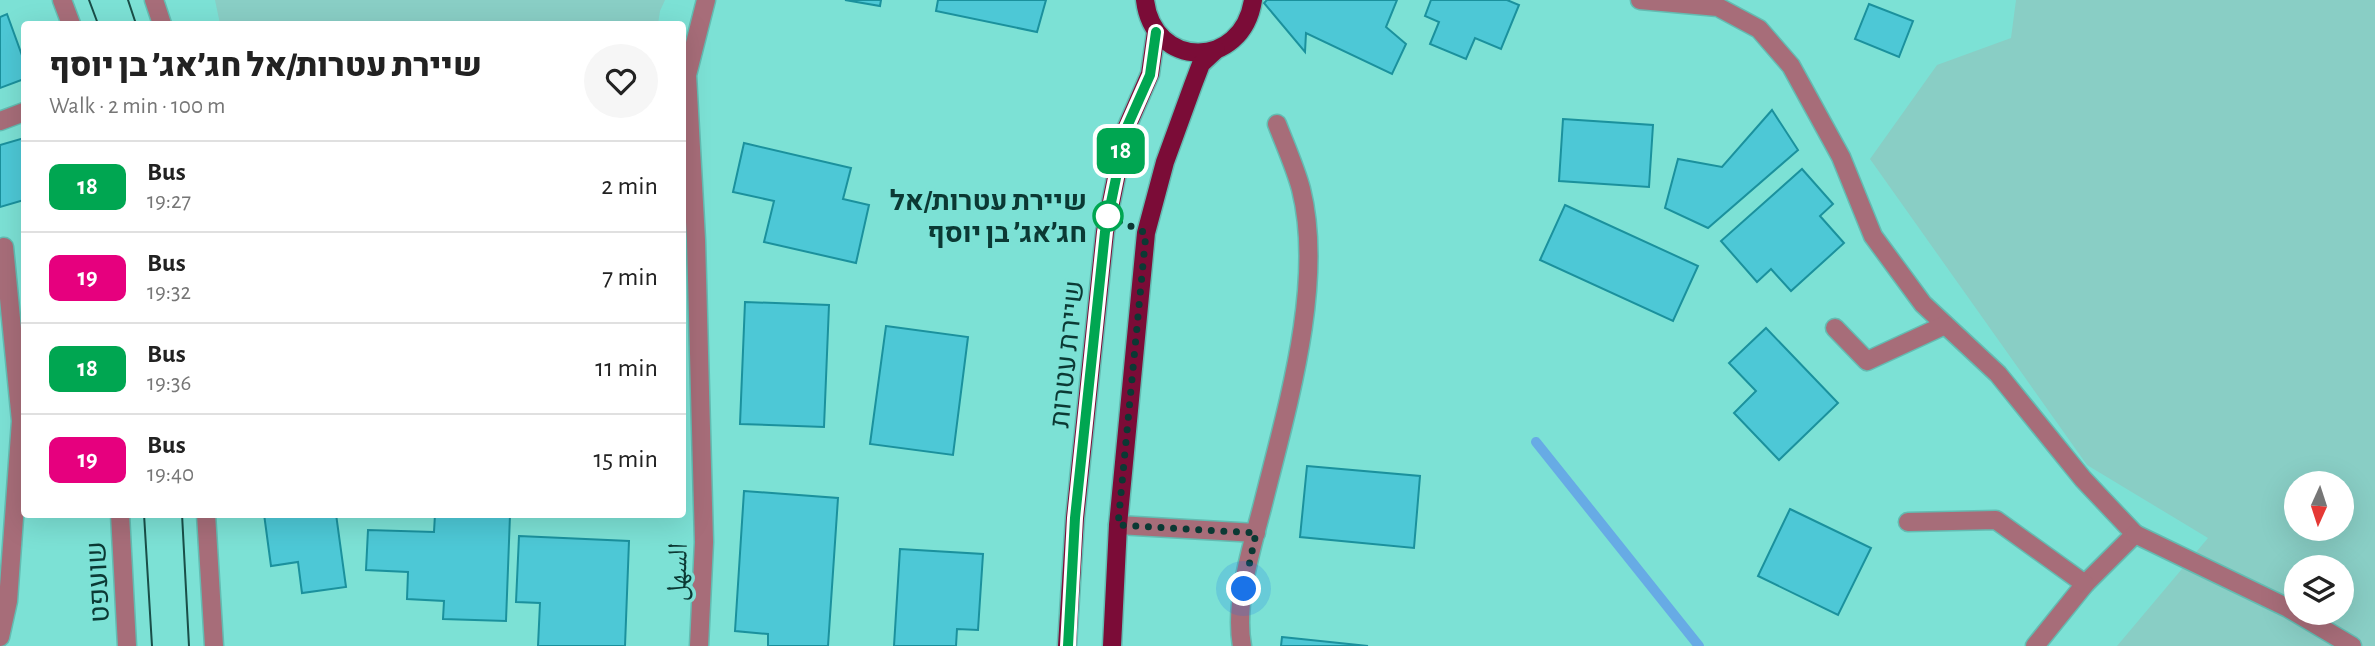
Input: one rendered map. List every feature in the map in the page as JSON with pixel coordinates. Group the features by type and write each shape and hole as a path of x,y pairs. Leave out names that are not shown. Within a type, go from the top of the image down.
{"main road":[{"path":"1144,0 1146,15 1156,32 1178,49 1197,53 1216,50"},
{"path":"1112,646 1118,525 1146,233 1165,162 1201,64 1216,50 1233,41 1245,27 1251,15 1253,0"},
{"name":"שיירת עטרות","path":"1068,646 1075,518 1105,232 1126,129 1150,75 1156,32"}],"street":[{"path":"62,0 70,21"},
{"path":"154,0 161,21"},
{"name":"السهل","path":"699,646 704,542 696,240 687,75 706,0"},
{"path":"1640,0 1718,7 1759,29 1791,66 1841,157 1873,236 1923,304 1998,374 2083,479 2135,534 2288,608 2352,646"},
{"path":"0,121 21,113"},
{"path":"1242,646 1239,629 1247,568 1297,369 1306,290 1308,239 1301,189 1277,124"},
{"path":"0,637 8,601 21,421 4,247"},
{"path":"1835,328 1867,360 1945,325"},
{"name":"שועפט","path":"120,518 127,646"},
{"path":"206,518 214,646"},
{"path":"1908,522 1996,520 2085,584"},
{"path":"1118,525 1256,533"},
{"path":"2035,646 2085,584 2135,534"}],"shaded area":[{"path":"215,0 665,0 658,21 219,21"},
{"path":"2016,0 2375,0 2375,646 2117,646 2208,538 2087,465 1870,159 1937,65 2011,38"}],"building":[{"path":"845,0 881,0 880,6"},
{"path":"938,0 1046,0 1037,32 936,11"},
{"path":"1267,0 1397,0 1386,27 1406,44 1392,74 1306,33 1305,52 1264,3"},
{"path":"1431,0 1507,0 1519,5 1501,49 1475,38 1466,59 1430,44 1439,22 1425,16"},
{"path":"1869,4 1913,21 1899,57 1855,39"},
{"path":"7,14 21,53 21,80 0,88 0,17"},
{"path":"1772,110 1798,150 1708,228 1665,208 1678,159 1722,167"},
{"path":"1563,119 1653,125 1649,187 1559,181"},
{"path":"21,139 21,201 0,207 0,145"},
{"path":"744,143 851,168 843,199 869,205 856,263 764,242 774,201 733,192"},
{"path":"1802,169 1833,204 1820,216 1844,243 1791,291 1771,269 1757,282 1721,241"},
{"path":"1565,205 1698,266 1673,321 1540,260"},
{"path":"745,302 829,305 824,427 740,424"},
{"path":"886,326 968,337 953,455 870,444"},
{"path":"1766,328 1838,403 1779,460 1734,413 1756,391 1729,363"},
{"path":"1307,466 1420,476 1414,548 1300,537"},
{"path":"744,491 838,498 828,646 768,646 768,634 735,631"},
{"path":"1790,509 1871,548 1838,615 1758,576"},
{"path":"265,518 337,518 346,587 302,593 298,562 271,566"},
{"path":"435,518 510,518 506,621 443,619 444,601 407,599 408,572 366,570 368,530 434,532"},
{"path":"519,536 629,541 625,646 538,646 540,603 516,602"},
{"path":"900,549 983,554 978,630 957,629 956,646 894,646"},
{"path":"1282,637 1368,646 1281,646"}],"waterway":[{"path":"1536,442 1699,646"}],"tram line":[{"path":"89,0 97,21"},
{"path":"128,0 135,21"},
{"path":"144,518 152,646"},
{"path":"182,518 189,646"}],"bus line":[{"name":"18","path":"1068,646 1075,518 1105,232 1126,129 1150,75 1156,32"}],"place":[{"name":"שיירת עטרות/אל חג׳אג׳ בן יוסף","path":"1108,216"}],"route":[{"path":"1108,216 1146,233 1118,525 1256,533 1244,589"}]}
